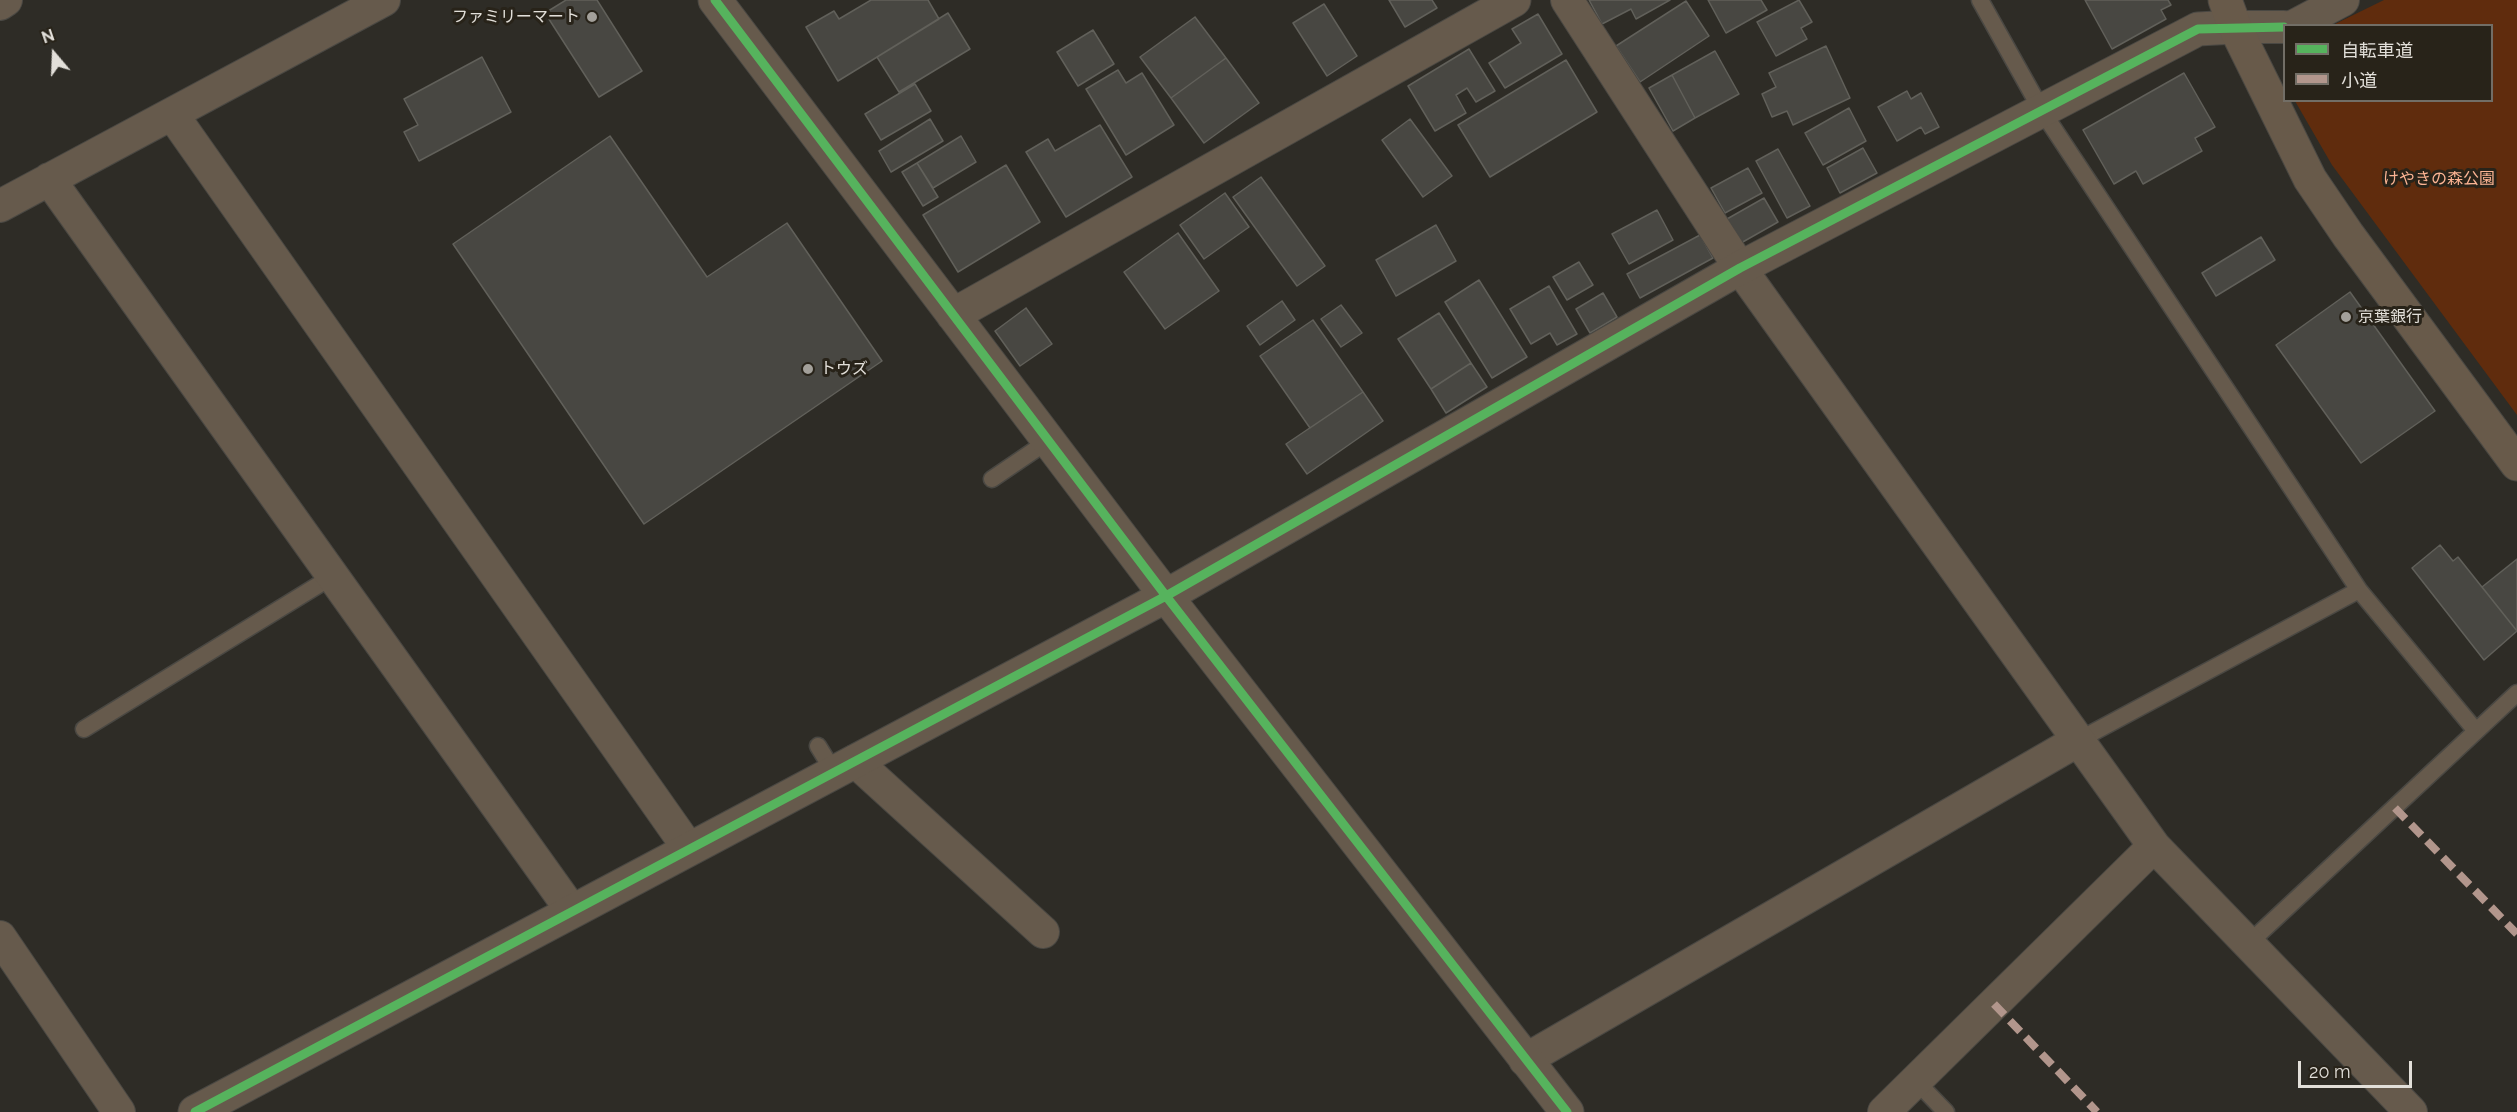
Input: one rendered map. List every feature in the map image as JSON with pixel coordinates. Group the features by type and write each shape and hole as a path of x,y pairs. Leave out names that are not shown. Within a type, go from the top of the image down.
{"main road":[{"path":"2230,14 2310,179 2348,235 2517,464"}],"street":[{"path":"0,4 6,0"},
{"path":"0,206 384,0"},
{"path":"715,0 1166,596 1567,1112"},
{"path":"953,315 1514,0"},
{"path":"1567,0 1740,268 2154,846 2411,1112"},
{"path":"2298,24 2343,0"},
{"path":"195,1112 689,849 836,760 1166,596 1740,268 2198,29 2230,14 2283,27"},
{"path":"172,114 689,849"},
{"path":"49,179 572,911"},
{"path":"1525,1060 2077,741"},
{"path":"836,760 1043,933"},
{"path":"1884,1112 2154,846"},
{"path":"0,937 119,1112"}],"lane":[{"path":"1980,0 2042,111 2359,590 2476,731"},
{"path":"992,480 1048,441"},
{"path":"84,729 333,576"},
{"path":"2077,741 2359,590"},
{"path":"2248,944 2517,693"},
{"path":"1916,1081 1946,1112"}],"green space":[{"name":"けやきの森公園","path":"2384,0 2517,0 2517,415 2332,165 2296,102 2493,102 2493,24 2335,24"}],"building":[{"path":"566,0 597,0 642,71 599,97 545,13"},
{"path":"871,0 928,0 939,19 838,81 806,27 834,11 839,19"},
{"path":"1389,0 1432,0 1437,8 1405,27"},
{"path":"1589,0 1670,0 1636,19 1631,9 1602,24"},
{"path":"1708,0 1761,0 1767,10 1726,33"},
{"path":"1799,0 1812,22 1801,28 1807,39 1776,56 1757,22"},
{"path":"2085,0 2168,0 2171,5 2161,10 2166,19 2112,49"},
{"path":"1686,1 1709,36 1640,82 1616,46"},
{"path":"1324,4 1357,56 1327,76 1293,23"},
{"path":"948,13 970,49 899,92 877,57"},
{"path":"1538,14 1562,54 1505,88 1489,63 1521,43 1512,29"},
{"path":"1195,17 1226,58 1171,98 1140,57"},
{"path":"1093,30 1114,64 1078,86 1057,52"},
{"path":"1826,46 1850,98 1793,125 1787,111 1772,117 1762,94 1776,87 1769,73"},
{"path":"1469,49 1495,91 1476,102 1467,88 1456,95 1466,113 1435,131 1408,86"},
{"path":"1715,51 1739,94 1695,118 1672,75"},
{"path":"482,57 511,112 419,161 404,132 418,125 404,99"},
{"path":"1226,58 1259,103 1204,143 1171,98"},
{"path":"1566,60 1597,112 1490,177 1458,125"},
{"path":"1118,70 1126,83 1142,73 1174,125 1126,155 1086,89"},
{"path":"2184,73 2215,127 2195,138 2202,151 2143,184 2136,171 2114,184 2083,130"},
{"path":"1672,75 1695,118 1673,131 1649,88"},
{"path":"915,84 931,111 881,140 865,114"},
{"path":"1907,91 1911,99 1921,93 1939,127 1925,134 1921,127 1897,141 1878,107"},
{"path":"1849,108 1866,141 1823,165 1805,133"},
{"path":"930,119 943,141 891,172 879,151"},
{"path":"1410,119 1452,176 1423,197 1382,140"},
{"path":"1100,125 1132,177 1066,217 1026,152 1048,139 1055,151"},
{"path":"610,136 707,277 787,223 882,361 644,524 453,244"},
{"path":"961,136 976,162 933,188 917,163"},
{"path":"1863,148 1877,173 1840,193 1827,168"},
{"path":"1778,149 1810,206 1787,218 1756,161"},
{"path":"917,163 938,197 923,206 902,172"},
{"path":"1006,165 1040,222 958,272 923,215"},
{"path":"1748,168 1762,193 1725,213 1711,188"},
{"path":"1261,177 1325,266 1297,286 1233,197"},
{"path":"1225,193 1249,227 1204,259 1180,225"},
{"path":"1764,198 1778,222 1741,243 1727,219"},
{"path":"1657,210 1673,240 1629,264 1612,234"},
{"path":"1436,225 1456,261 1396,296 1376,260"},
{"path":"1178,233 1219,291 1165,329 1124,272"},
{"path":"1700,235 1713,258 1640,298 1627,274"},
{"path":"2261,237 2275,260 2216,296 2202,273"},
{"path":"1579,262 1593,285 1567,300 1553,277"},
{"path":"1479,280 1527,357 1492,378 1445,302"},
{"path":"1549,286 1577,334 1557,345 1550,333 1531,344 1510,309"},
{"path":"2350,292 2435,411 2361,463 2276,345"},
{"path":"1603,293 1617,317 1590,333 1576,309"},
{"path":"1282,301 1295,320 1260,345 1247,326"},
{"path":"1341,305 1362,333 1341,347 1321,319"},
{"path":"1026,308 1052,344 1020,366 995,331"},
{"path":"1439,313 1471,363 1431,389 1398,339"},
{"path":"1313,320 1363,392 1310,428 1260,356"},
{"path":"1471,363 1487,387 1446,413 1431,389"},
{"path":"1363,392 1383,421 1307,474 1286,444"},
{"path":"2440,545 2453,561 2458,557 2517,631 2484,660 2412,568"},
{"path":"2517,559 2517,631 2482,587"}],"marked path":[{"path":"2395,808 2517,934"},
{"path":"1994,1004 2097,1112"}],"cycle path":[{"path":"715,0 1166,596 1567,1112"},
{"path":"195,1112 1166,596 1740,268 2198,29 2283,27"}],"place":[{"name":"ファミリーマート","path":"592,17"},
{"name":"京葉銀行","path":"2346,317"},
{"name":"トウズ","path":"808,369"}]}
